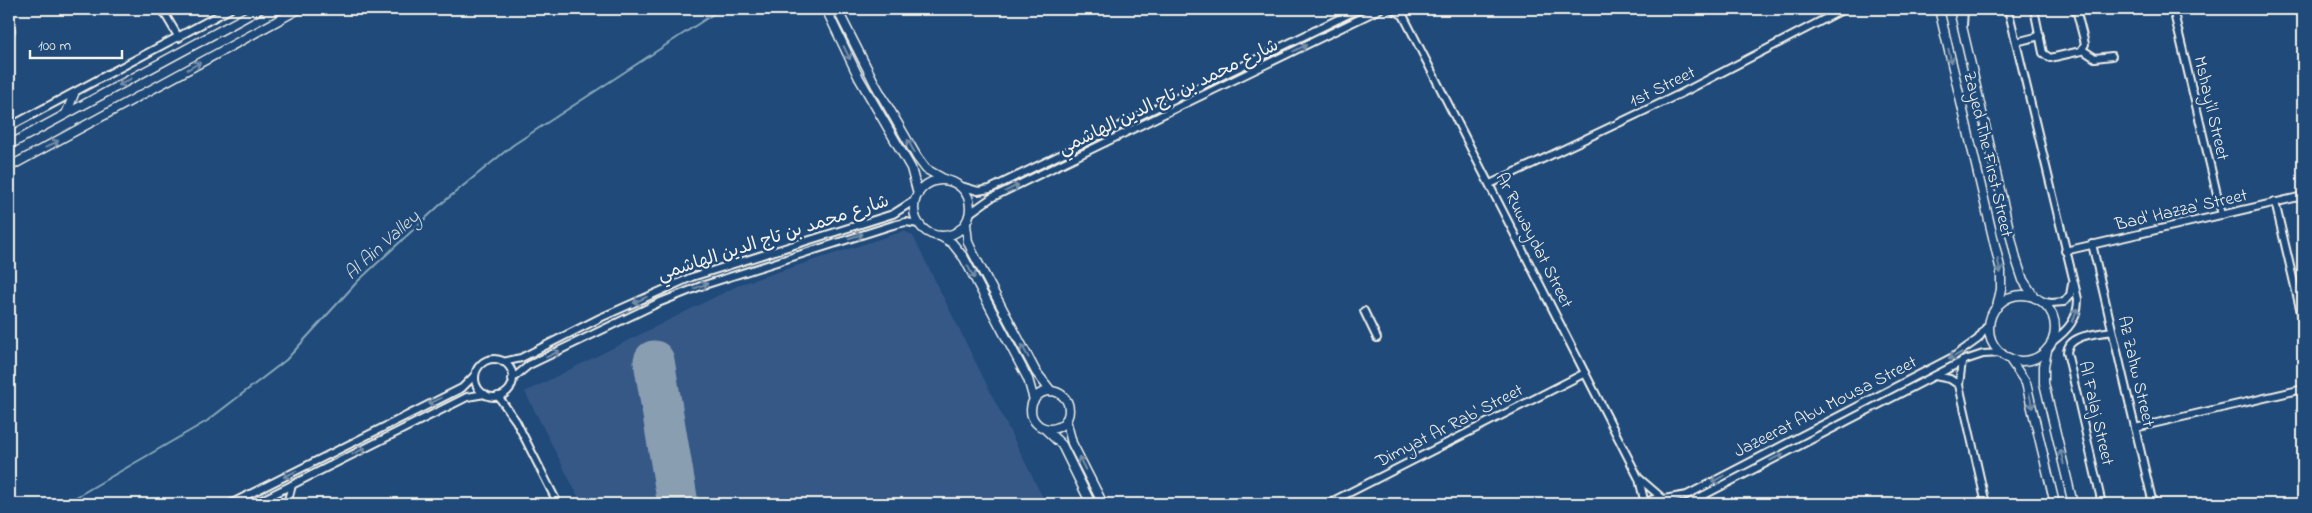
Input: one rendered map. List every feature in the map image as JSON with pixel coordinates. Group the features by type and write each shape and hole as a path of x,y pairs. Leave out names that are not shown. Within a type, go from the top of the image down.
{"main road":[{"path":"9,145 260,9"},
{"path":"826,9 859,78 910,168 916,197 914,210 919,224 930,234 940,236 952,243 964,258 1028,379 1034,400"},
{"path":"837,9 875,84 917,157 932,173 961,186 968,195 970,213 966,224 970,248 1039,377 1052,391 1060,394 1068,403 1069,409 1066,420 1059,427 1044,428"},
{"name":"Zayed The First Street","path":"1939,9 2001,271 2001,290 1997,307"},
{"name":"Zayed The First Street","path":"1958,9 2016,259 2023,280 2037,300"},
{"path":"9,167 296,10"},
{"path":"66,114 74,94"},
{"path":"916,197 929,183 944,180"},
{"path":"940,236 952,234 966,224"},
{"path":"2023,296 2037,300 2048,308 2054,321 2052,342 2047,349 2033,359 2021,361 2009,358 2002,354 1992,340 1990,322 1997,307 2012,297 2023,296"},
{"path":"2047,349 2044,383 2073,504"},
{"path":"2009,358 2026,384 2055,504"},
{"path":"1052,391 1042,393 1034,400 1032,416 1038,425 1062,444 1091,504"},
{"path":"1066,420 1072,443 1103,504"}],"street":[{"path":"162,9 178,38"},
{"path":"9,127 74,94 230,9"},
{"name":"شارع محمد بن تاج الدين الهاشمي","path":"961,186 978,191 990,188 1359,9"},
{"name":"شارع محمد بن تاج الدين الهاشمي","path":"970,213 991,198 1380,9"},
{"name":"Ar Ruwaydat Street","path":"1392,9 1403,12 1639,479 1646,504"},
{"name":"1st Street","path":"1490,184 1682,93 1844,9"},
{"path":"1963,30 1964,9"},
{"path":"2008,9 2078,299 2076,314 2068,329 2052,342"},
{"path":"2034,9 2043,53 2048,58 2083,50 2095,58 2112,56"},
{"path":"2076,9 2085,44 2083,50"},
{"name":"Mshay'il Street","path":"2173,9 2222,215"},
{"path":"2016,42 2040,36"},
{"name":"Bad' Hazza' Street","path":"2066,250 2303,196"},
{"name":"شارع محمد بن تاج الدين الهاشمي","path":"503,362 521,358 676,283 739,261 893,214 916,197"},
{"path":"2275,202 2303,321"},
{"name":"شارع محمد بن تاج الدين الهاشمي","path":"512,380 534,363 658,303 701,286 893,225 906,222 919,224"},
{"name":"Az Zahw Street","path":"2092,244 2153,504"},
{"path":"2037,300 2051,303 2064,302 2070,294 2072,280"},
{"path":"1364,311 1377,338"},
{"name":"Jazeerat Abu Mousa Street","path":"1646,504 1653,499 1678,498 1692,493 1953,357 1970,346 1990,322"},
{"name":"Al Falaj Street","path":"2102,504 2067,352 2069,345 2074,340 2112,330"},
{"name":"Jazeerat Abu Mousa Street","path":"1687,504 1962,361 1983,354 2002,354"},
{"path":"230,504 458,390 466,385 476,374 479,367 486,361 503,362 509,368 512,380 510,388 498,396 485,394 467,397 254,504"},
{"path":"1962,361 1959,385 1986,504"},
{"name":"Dimyat Ar Rab' Street","path":"1327,504 1585,373"},
{"path":"476,374 476,384 485,394"},
{"path":"1933,376 1944,377 1959,385"},
{"path":"2135,428 2303,389"},
{"path":"498,396 516,421 558,504"},
{"name":"Ar Ruwaydat Street","path":"1639,479 1672,504"},
{"path":"272,495 289,502 292,485"}],"shaded area":[{"path":"904,231 913,236 1046,504 582,504 525,392 741,284"}],"waterway":[{"name":"Al Ain Valley","path":"64,504 207,421 286,360 358,281 441,204 513,145 721,9"}],"runway":[{"path":"654,361 678,504"}]}
